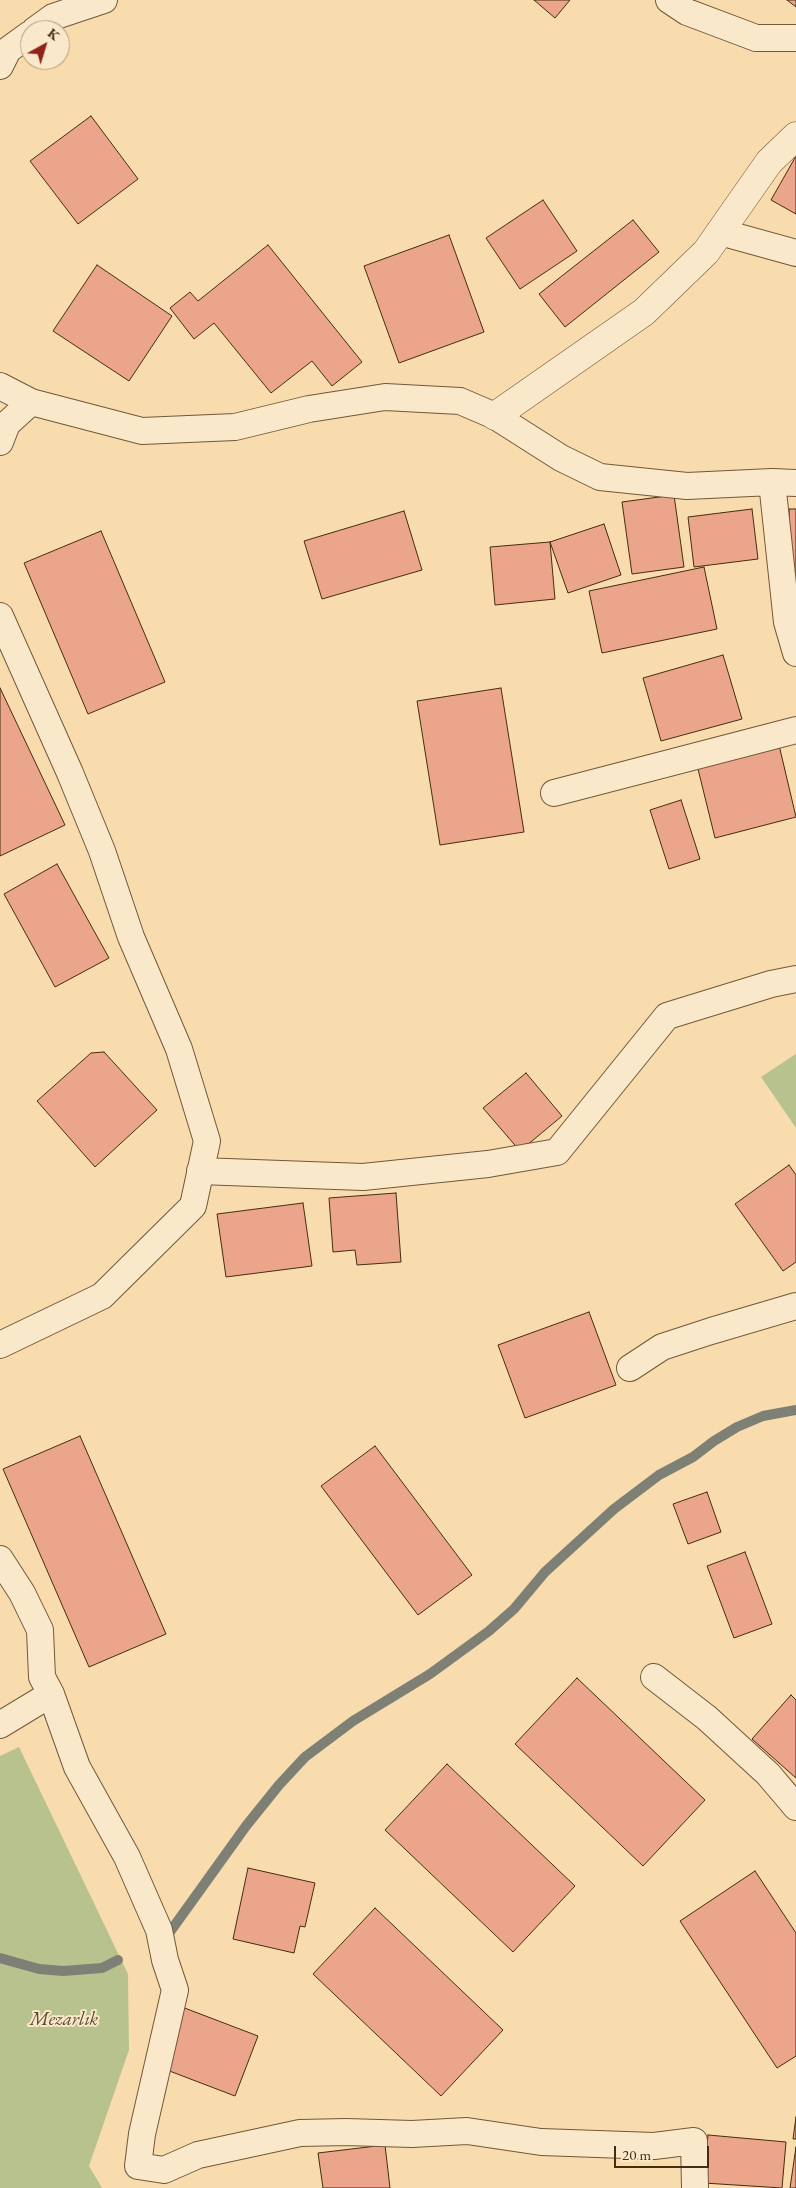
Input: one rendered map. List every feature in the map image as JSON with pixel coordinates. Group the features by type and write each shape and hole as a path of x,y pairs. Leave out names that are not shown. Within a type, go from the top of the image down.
{"street":[{"path":"49,20 104,0"},
{"path":"669,0 687,12 756,38 796,38"},
{"path":"0,66 8,50 20,41"},
{"path":"495,416 644,312 706,252 769,162 796,136"},
{"path":"720,232 796,253"},
{"path":"0,386 32,402 142,431 235,427 309,409 385,398 460,401 495,416 561,458 600,477 687,486 784,482 776,537 787,622 796,653"},
{"path":"0,442 7,424 32,402"},
{"path":"0,616 70,773 102,851 131,937 179,1049 206,1140 193,1206 102,1296 0,1345"},
{"path":"554,793 796,730"},
{"path":"200,1172 363,1177 488,1164 557,1152 667,1016 771,984 796,979"},
{"path":"630,1368 662,1347 711,1330 796,1306"},
{"path":"0,1558 22,1593 40,1630 42,1677 51,1694 77,1767 127,1857 159,1930 165,1960 175,1990 142,2134 138,2166 164,2170 198,2155 300,2133 412,2134 467,2131 541,2142 654,2146 694,2140 695,2188"},
{"path":"654,1677 707,1718 768,1774 796,1808"},
{"path":"0,1725 51,1694"}],"green space":[{"path":"796,1054 796,1128 761,1077"},
{"name":"Mezarlık","path":"19,1747 128,1974 129,2050 89,2166 102,2188 0,2188 0,1756"}],"building":[{"path":"534,0 570,0 555,18"},
{"path":"787,0 796,0 796,7"},
{"path":"91,116 138,179 78,224 30,161"},
{"path":"796,156 796,214 771,200"},
{"path":"543,200 577,251 520,289 486,238"},
{"path":"633,220 659,252 565,327 539,294"},
{"path":"449,235 484,332 399,363 364,266"},
{"path":"268,245 362,362 332,386 312,361 271,393 214,323 194,339 170,308 190,292 198,301"},
{"path":"97,265 172,316 129,381 53,331"},
{"path":"674,495 684,567 632,574 622,502"},
{"path":"752,509 758,559 694,567 688,517"},
{"path":"789,509 796,509 796,601 791,601"},
{"path":"404,511 422,570 322,599 304,541"},
{"path":"604,524 621,575 568,593 550,542"},
{"path":"101,531 165,682 88,714 24,563"},
{"path":"550,542 555,599 495,605 490,547"},
{"path":"704,567 717,629 602,653 589,591"},
{"path":"723,655 742,719 661,741 643,678"},
{"path":"0,688 65,825 0,856"},
{"path":"501,688 524,832 440,845 417,701"},
{"path":"779,745 796,817 715,838 697,765"},
{"path":"681,800 700,859 669,869 650,810"},
{"path":"57,864 109,958 55,987 4,894"},
{"path":"104,1052 157,1110 95,1167 37,1101 91,1053"},
{"path":"526,1073 562,1116 520,1151 483,1108"},
{"path":"789,1165 796,1175 796,1262 783,1271 735,1204"},
{"path":"396,1193 401,1262 357,1265 355,1250 333,1252 329,1198"},
{"path":"303,1203 312,1266 226,1277 217,1214"},
{"path":"589,1312 616,1385 525,1418 498,1345"},
{"path":"80,1436 166,1634 89,1667 3,1469"},
{"path":"375,1446 472,1575 418,1615 321,1486"},
{"path":"707,1492 721,1532 688,1544 673,1504"},
{"path":"745,1552 772,1624 734,1638 707,1566"},
{"path":"577,1678 705,1800 643,1866 515,1744"},
{"path":"791,1695 796,1700 796,1778 752,1739"},
{"path":"447,1764 575,1886 513,1952 385,1830"},
{"path":"248,1868 315,1883 305,1927 300,1926 294,1953 233,1939"},
{"path":"755,1871 796,1933 796,2056 777,2068 680,1921"},
{"path":"375,1908 503,2030 441,2096 313,1974"},
{"path":"182,2007 258,2036 235,2096 159,2067"},
{"path":"796,2117 796,2139 793,2139"},
{"path":"708,2135 786,2142 782,2188 704,2183"},
{"path":"385,2145 390,2188 323,2188 318,2153"},
{"path":"796,2147 796,2188 790,2188"}],"waterway":[{"path":"167,1936 246,1826 279,1785 305,1757 353,1721 430,1674 489,1631 514,1609 545,1572 614,1509 659,1475 693,1457 737,1427 763,1416 796,1410"},
{"path":"0,1958 39,1969 63,1971 102,1968 118,1960"}]}
